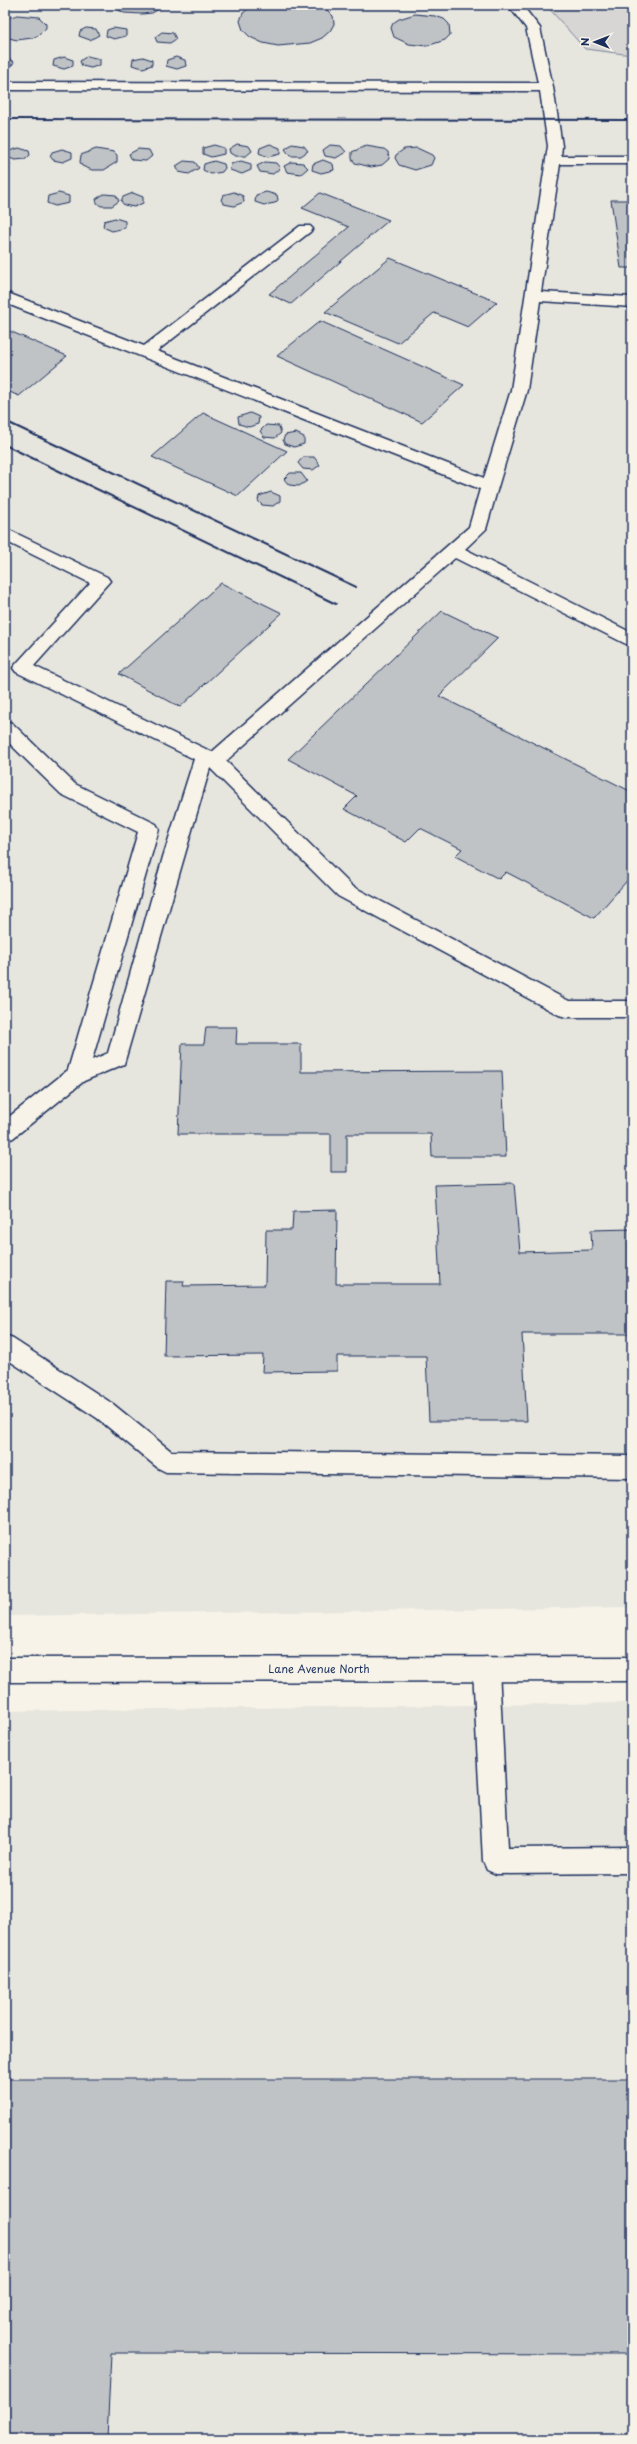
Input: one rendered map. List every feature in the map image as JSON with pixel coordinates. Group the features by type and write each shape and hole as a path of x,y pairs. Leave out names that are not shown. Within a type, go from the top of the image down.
{"main road":[{"path":"5,1132 77,1075 117,1058 173,857 209,758 477,529 519,390 554,146 546,87 533,28 515,5"},
{"path":"5,86 546,87"},
{"path":"552,160 632,160"},
{"path":"146,352 305,229"},
{"path":"532,296 632,302"},
{"path":"5,297 490,487"},
{"path":"5,534 101,581 22,668 209,758 345,891 566,1009 632,1010"},
{"path":"453,550 632,641"},
{"path":"5,728 68,789 149,828 77,1075"},
{"path":"5,1346 105,1411 166,1461 632,1467"},
{"path":"486,1669 496,1861 632,1860"},
{"name":"Lane Avenue North","path":"5,1670 632,1669"}],"shaded area":[{"path":"5,5 546,5 585,49 632,55 632,1607 5,1616"},
{"path":"546,5 632,5 632,55 585,49"},
{"path":"632,1703 632,2439 5,2439 5,1711"}],"building":[{"path":"110,5 166,5 152,13 142,14 124,13"},
{"path":"253,5 322,5 333,16 334,24 330,31 322,38 310,43 278,46 263,43 250,37 243,30 240,21 243,13"},
{"path":"415,14 435,16 444,19 449,24 450,35 445,40 427,46 409,44 394,37 391,28 393,23 399,19"},
{"path":"17,15 39,17 46,24 46,28 39,35 32,38 17,40 5,37 5,19"},
{"path":"86,28 96,29 99,35 90,40 79,36 80,31"},
{"path":"113,28 126,30 126,36 114,39 106,36 107,30"},
{"path":"162,32 173,33 176,39 170,43 157,42 155,37"},
{"path":"87,56 100,59 100,65 91,68 82,66 80,61"},
{"path":"5,57 14,62 12,65 5,68"},
{"path":"64,57 73,60 73,66 64,69 53,66 54,60"},
{"path":"143,57 152,60 152,65 143,68 132,65 133,59"},
{"path":"176,57 185,60 186,66 177,69 166,66 167,60"},
{"path":"237,144 249,146 252,151 246,156 235,156 230,153 229,149"},
{"path":"270,144 280,148 280,154 268,157 259,153 260,148"},
{"path":"292,144 304,146 308,151 301,156 290,156 285,149"},
{"path":"214,145 224,148 224,154 211,157 203,154 203,148"},
{"path":"330,145 341,146 346,152 336,158 325,156 323,150"},
{"path":"366,146 384,149 388,152 389,159 382,165 371,167 355,163 352,159 352,152"},
{"path":"19,148 29,151 30,155 26,159 15,160 7,157 9,151"},
{"path":"417,148 432,155 434,158 431,165 415,170 399,165 395,158 396,155 404,149"},
{"path":"62,149 72,152 72,158 63,162 53,160 50,156 52,152"},
{"path":"96,149 114,152 117,155 117,162 104,170 92,170 82,166 80,162 81,155"},
{"path":"138,149 149,150 152,156 146,161 132,160 129,154"},
{"path":"5,160 11,165 5,171"},
{"path":"323,160 333,164 334,170 321,173 312,170 313,164"},
{"path":"184,161 195,162 199,168 189,174 179,172 176,166"},
{"path":"214,161 224,164 225,168 222,172 211,174 203,170 204,164"},
{"path":"241,161 251,164 251,170 242,174 230,170 231,164"},
{"path":"265,162 276,163 280,168 273,174 260,172 257,166"},
{"path":"292,162 303,163 308,168 301,174 287,172 284,166"},
{"path":"234,192 243,196 244,202 234,206 224,204 221,200 223,195"},
{"path":"266,192 277,195 278,200 275,203 264,205 255,202 256,195"},
{"path":"59,193 69,196 69,203 55,206 47,203 48,196"},
{"path":"133,193 143,197 143,203 134,207 124,205 121,201 123,197"},
{"path":"320,193 389,220 291,304 269,294 349,227 302,208"},
{"path":"104,194 116,195 119,201 112,206 101,206 97,203 96,199"},
{"path":"611,200 632,200 632,268 621,268"},
{"path":"115,218 125,221 125,228 112,231 103,227 104,221"},
{"path":"390,258 497,302 468,327 434,313 398,343 325,312"},
{"path":"320,321 464,385 422,422 277,356"},
{"path":"5,329 67,356 19,396 5,390"},
{"path":"203,413 287,451 238,496 152,457"},
{"path":"250,413 259,417 258,424 249,427 239,424 238,417"},
{"path":"266,425 279,426 281,433 275,438 264,437 260,431"},
{"path":"296,433 304,437 304,444 294,447 285,444 283,440 285,435"},
{"path":"303,457 314,457 320,465 313,470 303,469 298,463"},
{"path":"290,473 301,473 307,481 299,486 289,485 284,479"},
{"path":"271,492 280,496 280,501 273,506 262,505 258,501 259,496"},
{"path":"221,583 282,613 180,707 119,674"},
{"path":"442,611 498,638 439,696 632,792 632,875 594,918 506,872 499,879 455,856 462,849 420,828 406,842 344,809 357,796 288,759"},
{"path":"206,1027 237,1027 236,1044 301,1044 301,1072 502,1071 506,1157 432,1157 431,1134 347,1134 347,1172 331,1172 331,1134 178,1134 182,1044 204,1044"},
{"path":"514,1183 520,1252 592,1250 591,1230 632,1229 632,1334 522,1334 527,1421 429,1421 426,1356 337,1356 337,1371 262,1372 263,1355 164,1356 166,1281 184,1281 183,1286 265,1285 266,1230 292,1230 293,1211 337,1210 336,1284 440,1284 435,1185"},
{"path":"5,2079 632,2079 632,2354 111,2353 107,2439 5,2439"}],"railway":[{"path":"5,119 632,120"},
{"path":"5,421 356,587"},
{"path":"5,445 336,604"}]}
